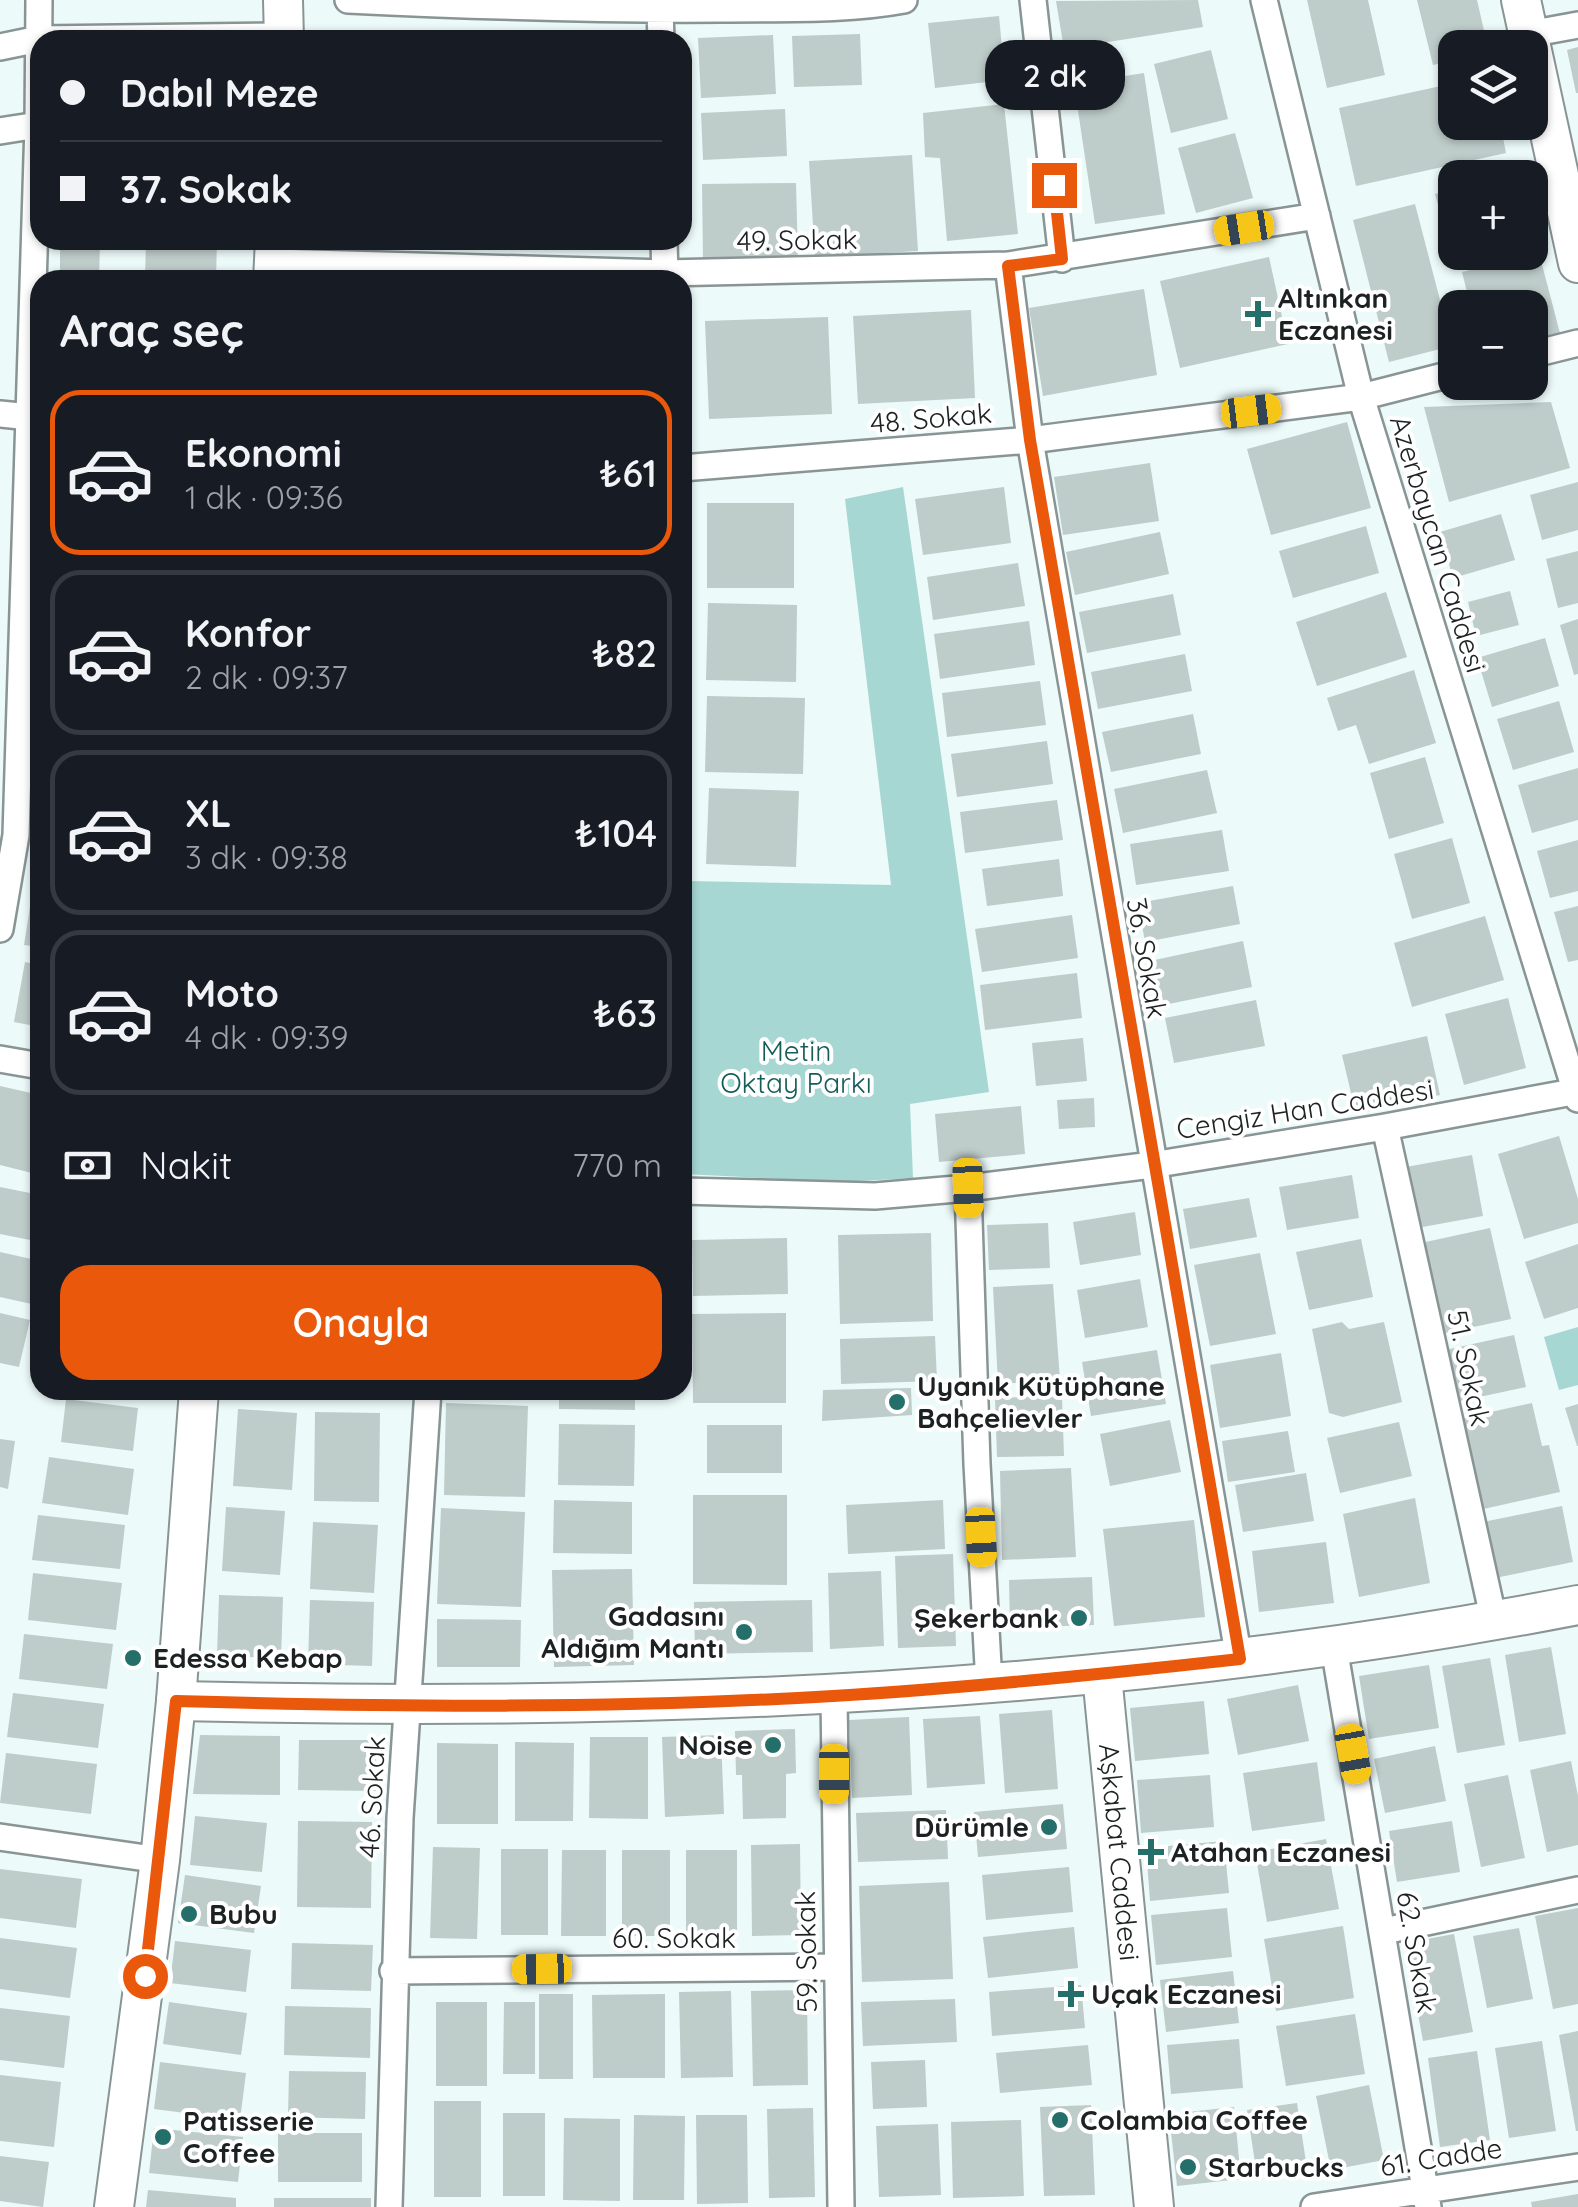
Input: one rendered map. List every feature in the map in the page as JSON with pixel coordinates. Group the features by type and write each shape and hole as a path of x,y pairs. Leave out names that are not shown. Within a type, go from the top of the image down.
{"main road":[{"path":"1525,17 1578,263"},
{"path":"114,2207 160,1860 198,1400"},
{"path":"176,1701 407,1706 650,1704 834,1696 1102,1675 1240,1659 1578,1605"},
{"name":"Aşkabat Caddesi","path":"1102,1675 1154,2207"}],"street":[{"path":"39,0 39,30"},
{"path":"348,0 660,10 904,0"},
{"path":"1033,0 1062,259"},
{"name":"Azerbaycan Caddesi","path":"1264,0 1361,397 1577,1094"},
{"path":"660,10 660,30"},
{"path":"1525,17 1578,25"},
{"path":"196,30 284,25"},
{"path":"0,47 30,41"},
{"path":"0,131 30,126"},
{"name":"49. Sokak","path":"692,276 1008,266 1317,216"},
{"name":"49. Sokak","path":"274,261 428,270"},
{"name":"36. Sokak","path":"1008,266 1030,440 1240,1659"},
{"path":"1548,350 1578,343"},
{"name":"48. Sokak","path":"692,467 1030,440 1361,397 1438,378"},
{"path":"0,414 30,416 16,835 0,929"},
{"path":"0,1059 30,1064"},
{"name":"Cengiz Han Caddesi","path":"692,1191 875,1196 968,1188 1152,1164 1577,1094"},
{"name":"51. Sokak","path":"1385,1127 1494,1621"},
{"path":"968,1188 976,1464 989,1684"},
{"name":"46. Sokak","path":"388,2207 393,1972 427,1400"},
{"name":"62. Sokak","path":"1334,1647 1427,2199"},
{"name":"59. Sokak","path":"834,1696 841,2207"},
{"path":"0,1837 160,1860"},
{"path":"1384,1931 1578,1890"},
{"name":"60. Sokak","path":"393,1972 835,1966"},
{"name":"61. Cadde","path":"1314,2207 1427,2199 1578,2167"}],"green space":[{"name":"Metin Oktay Parkı","path":"903,487 989,1092 910,1104 913,1178 842,1182 692,1174 692,881 891,885 845,499"},
{"path":"1578,1327 1578,1385 1559,1390 1544,1337"}],"building":[{"path":"1198,0 1203,27 1064,49 1056,1"},
{"path":"1307,0 1368,0 1385,75 1327,88"},
{"path":"1417,0 1477,0 1484,30 1438,30 1438,64 1433,65"},
{"path":"999,16 1005,80 935,88 928,23"},
{"path":"860,34 862,85 794,87 792,36"},
{"path":"773,35 776,94 701,98 698,38"},
{"path":"1578,47 1578,93 1576,93 1567,50"},
{"path":"1211,50 1228,119 1171,133 1154,64"},
{"path":"1144,73 1165,214 1095,224 1074,84"},
{"path":"1438,87 1438,140 1503,140 1506,153 1474,160 1438,160 1438,168 1356,186 1339,108"},
{"path":"1004,104 1018,234 947,241 940,158 925,157 923,113"},
{"path":"785,109 787,156 703,160 701,113"},
{"path":"1235,133 1253,198 1196,213 1178,148"},
{"path":"912,155 918,251 815,257 809,161"},
{"path":"796,183 798,259 703,260 702,184"},
{"path":"1415,204 1438,292 1438,350 1389,362 1353,220"},
{"path":"60,250 100,250 99,270 60,270"},
{"path":"146,250 217,250 216,270 145,270"},
{"path":"1269,257 1288,344 1180,368 1160,281"},
{"path":"1543,270 1561,337 1548,340 1548,290 1466,290 1462,272"},
{"path":"1144,289 1157,375 1043,396 1029,308"},
{"path":"971,310 975,398 858,404 853,316"},
{"path":"828,317 832,414 709,419 705,321"},
{"path":"1551,402 1570,468 1449,502 1424,407"},
{"path":"1347,422 1371,508 1271,535 1247,449"},
{"path":"1150,463 1159,521 1063,535 1054,477"},
{"path":"1578,482 1578,530 1542,540 1530,495"},
{"path":"1004,487 1011,543 923,555 915,499"},
{"path":"707,503 794,503 794,588 707,588"},
{"path":"1501,514 1515,560 1453,578 1440,532"},
{"path":"1366,526 1379,573 1293,598 1279,551"},
{"path":"1160,532 1169,574 1075,595 1066,552"},
{"path":"1578,551 1578,603 1558,608 1546,559"},
{"path":"1018,563 1025,606 933,620 927,577"},
{"path":"1510,591 1519,625 1476,636 1468,602"},
{"path":"1386,592 1407,657 1317,686 1296,622"},
{"path":"1173,594 1181,635 1087,653 1079,612"},
{"path":"708,603 797,605 796,682 706,680"},
{"path":"1578,619 1578,674 1574,675 1560,625"},
{"path":"1029,621 1035,665 940,679 934,634"},
{"path":"1545,638 1559,686 1492,707 1477,658"},
{"path":"1185,654 1192,691 1098,709 1091,672"},
{"path":"1414,670 1436,743 1369,764 1356,725 1338,731 1327,698"},
{"path":"1040,681 1046,725 947,737 942,693"},
{"path":"707,696 805,698 803,774 705,772"},
{"path":"1559,701 1574,752 1513,770 1497,719"},
{"path":"1193,714 1201,754 1111,772 1102,732"},
{"path":"1047,741 1053,784 957,797 951,754"},
{"path":"1425,757 1444,823 1389,839 1370,773"},
{"path":"1578,768 1578,820 1532,833 1518,785"},
{"path":"1207,770 1217,813 1123,833 1114,789"},
{"path":"709,788 799,791 796,867 706,864"},
{"path":"1057,800 1063,840 965,853 960,812"},
{"path":"1222,830 1229,871 1136,885 1130,844"},
{"path":"1452,838 1470,903 1412,919 1394,854"},
{"path":"1578,840 1578,891 1550,898 1537,851"},
{"path":"1059,859 1063,896 987,906 982,869"},
{"path":"1233,886 1240,924 1145,942 1138,903"},
{"path":"1578,906 1578,960 1568,962 1554,912"},
{"path":"30,907 30,946 24,945"},
{"path":"1072,915 1078,958 982,972 975,929"},
{"path":"1485,916 1504,980 1412,1007 1394,943"},
{"path":"1243,941 1252,987 1159,1006 1150,961"},
{"path":"25,962 30,963 30,1025 14,1022"},
{"path":"1077,973 1082,1018 985,1030 980,985"},
{"path":"1508,998 1526,1068 1464,1085 1445,1014"},
{"path":"1256,1000 1265,1046 1174,1063 1165,1018"},
{"path":"1427,1036 1440,1095 1356,1114 1342,1055"},
{"path":"1083,1038 1087,1081 1036,1086 1032,1043"},
{"path":"0,1086 30,1093 30,1172 0,1165"},
{"path":"1094,1098 1095,1127 1059,1129 1057,1100"},
{"path":"1021,1106 1025,1154 939,1162 935,1114"},
{"path":"1559,1136 1578,1199 1578,1223 1524,1239 1498,1154"},
{"path":"1472,1155 1483,1216 1417,1228 1406,1167"},
{"path":"1352,1175 1359,1218 1287,1230 1279,1187"},
{"path":"0,1187 30,1193 30,1240 0,1234"},
{"path":"1249,1198 1257,1237 1190,1249 1183,1209"},
{"path":"1135,1212 1141,1255 1080,1265 1073,1222"},
{"path":"1048,1223 1050,1268 989,1270 987,1225"},
{"path":"1490,1228 1511,1319 1441,1334 1421,1243"},
{"path":"931,1233 933,1321 840,1324 838,1235"},
{"path":"787,1238 788,1294 693,1296 692,1240"},
{"path":"1361,1239 1373,1297 1309,1310 1296,1252"},
{"path":"1578,1244 1578,1308 1544,1319 1525,1262"},
{"path":"0,1252 30,1259 30,1304 0,1297"},
{"path":"1260,1253 1276,1334 1210,1346 1194,1265"},
{"path":"1140,1279 1148,1327 1085,1338 1077,1290"},
{"path":"1053,1284 1060,1380 998,1384 993,1287"},
{"path":"0,1313 30,1320 19,1367 0,1363"},
{"path":"786,1313 786,1403 693,1403 692,1314"},
{"path":"1342,1322 1349,1329 1384,1322 1402,1402 1343,1417 1329,1413 1312,1329"},
{"path":"1514,1335 1526,1387 1456,1402 1445,1350"},
{"path":"935,1336 937,1381 841,1384 840,1339"},
{"path":"1157,1350 1166,1404 1091,1416 1082,1362"},
{"path":"1281,1353 1291,1416 1220,1428 1210,1365"},
{"path":"911,1388 912,1415 822,1421 823,1390"},
{"path":"1062,1396 1064,1456 997,1457 995,1398"},
{"path":"66,1400 138,1408 133,1451 61,1442"},
{"path":"559,1400 635,1400 635,1410 559,1409"},
{"path":"446,1403 528,1406 525,1497 444,1495"},
{"path":"1532,1403 1542,1446 1549,1445 1560,1492 1479,1510 1459,1419"},
{"path":"1578,1404 1578,1446 1577,1446 1565,1408"},
{"path":"238,1409 297,1413 292,1490 233,1486"},
{"path":"315,1412 380,1413 379,1502 314,1501"},
{"path":"1170,1420 1181,1472 1110,1486 1100,1434"},
{"path":"1399,1422 1412,1476 1340,1493 1327,1438"},
{"path":"559,1424 635,1425 634,1486 558,1485"},
{"path":"707,1425 782,1425 782,1473 707,1473"},
{"path":"1288,1431 1295,1472 1228,1482 1222,1441"},
{"path":"0,1439 15,1441 8,1489 0,1487"},
{"path":"49,1457 134,1469 128,1515 42,1503"},
{"path":"1071,1468 1076,1557 1002,1560 1000,1471"},
{"path":"1306,1473 1314,1521 1243,1532 1235,1485"},
{"path":"693,1495 787,1495 787,1585 693,1584"},
{"path":"1415,1498 1430,1583 1359,1597 1343,1514"},
{"path":"554,1500 632,1502 632,1554 553,1553"},
{"path":"943,1500 945,1549 848,1554 846,1505"},
{"path":"1562,1506 1573,1562 1495,1578 1483,1522"},
{"path":"226,1507 285,1511 280,1575 222,1571"},
{"path":"441,1508 525,1512 521,1607 437,1604"},
{"path":"38,1515 125,1525 120,1569 32,1560"},
{"path":"1194,1520 1205,1617 1114,1626 1103,1529"},
{"path":"313,1522 378,1525 374,1593 310,1589"},
{"path":"1326,1542 1334,1603 1259,1612 1252,1551"},
{"path":"953,1554 956,1646 898,1648 895,1556"},
{"path":"632,1569 634,1665 554,1667 552,1570"},
{"path":"881,1571 884,1646 830,1649 828,1573"},
{"path":"33,1573 122,1583 116,1630 28,1620"},
{"path":"1092,1577 1094,1625 1010,1628 1009,1580"},
{"path":"219,1595 283,1597 281,1658 217,1656"},
{"path":"310,1600 374,1602 372,1666 308,1664"},
{"path":"812,1600 813,1652 695,1654 694,1602"},
{"path":"437,1619 521,1620 520,1667 437,1667"},
{"path":"24,1634 113,1644 107,1689 19,1679"},
{"path":"1551,1647 1566,1734 1519,1742 1505,1655"},
{"path":"1490,1658 1505,1745 1457,1753 1442,1666"},
{"path":"1429,1665 1439,1728 1369,1739 1359,1676"},
{"path":"1298,1685 1309,1741 1238,1755 1227,1699"},
{"path":"13,1693 104,1704 98,1748 7,1737"},
{"path":"1204,1701 1209,1754 1135,1761 1130,1708"},
{"path":"1052,1710 1058,1789 1005,1793 999,1714"},
{"path":"980,1716 985,1784 927,1788 923,1719"},
{"path":"909,1717 912,1795 852,1798 849,1720"},
{"path":"795,1729 796,1773 786,1774 786,1818 743,1819 735,1731"},
{"path":"200,1735 280,1736 280,1795 193,1794"},
{"path":"721,1735 724,1814 665,1817 662,1737"},
{"path":"590,1737 648,1737 648,1819 589,1818"},
{"path":"299,1740 376,1740 376,1791 298,1790"},
{"path":"515,1742 574,1743 573,1821 515,1821"},
{"path":"437,1743 498,1744 498,1824 437,1824"},
{"path":"1435,1746 1446,1801 1385,1813 1374,1759"},
{"path":"6,1753 97,1764 91,1814 0,1803"},
{"path":"1571,1761 1578,1796 1578,1845 1547,1852 1530,1770"},
{"path":"1317,1762 1325,1821 1252,1831 1243,1773"},
{"path":"1210,1775 1214,1827 1141,1833 1137,1780"},
{"path":"1508,1775 1525,1858 1481,1867 1464,1784"},
{"path":"1063,1804 1067,1849 978,1857 974,1812"},
{"path":"946,1810 948,1859 858,1862 856,1813"},
{"path":"195,1816 267,1823 262,1872 190,1865"},
{"path":"298,1821 372,1822 371,1908 297,1907"},
{"path":"1452,1821 1460,1872 1397,1882 1389,1831"},
{"path":"1326,1839 1339,1909 1267,1922 1255,1852"},
{"path":"1224,1841 1229,1893 1150,1901 1146,1848"},
{"path":"800,1844 801,1935 752,1936 751,1845"},
{"path":"433,1847 480,1848 477,1939 430,1938"},
{"path":"501,1849 548,1849 548,1935 501,1935"},
{"path":"562,1850 606,1850 606,1936 561,1936"},
{"path":"622,1850 670,1850 670,1936 622,1936"},
{"path":"686,1850 737,1850 737,1933 686,1932"},
{"path":"1069,1867 1073,1912 986,1920 982,1875"},
{"path":"0,1869 82,1879 76,1928 0,1918"},
{"path":"185,1875 261,1886 254,1933 178,1923"},
{"path":"949,1882 953,1979 862,1982 859,1886"},
{"path":"1227,1908 1232,1957 1156,1965 1151,1915"},
{"path":"1578,1908 1578,2004 1553,2009 1535,1916"},
{"path":"1343,1926 1354,1998 1276,2011 1264,1939"},
{"path":"1074,1927 1078,1968 988,1978 983,1937"},
{"path":"1519,1928 1533,1999 1487,2008 1473,1936"},
{"path":"1454,1934 1473,2032 1423,2041 1405,1943"},
{"path":"0,1938 77,1948 70,1998 0,1989"},
{"path":"175,1941 251,1950 246,1992 170,1983"},
{"path":"292,1943 373,1945 371,1991 291,1989"},
{"path":"1233,1971 1239,2023 1166,2032 1160,1980"},
{"path":"1081,1985 1085,2028 992,2036 989,1992"},
{"path":"807,1990 808,2085 753,2086 751,1991"},
{"path":"731,1991 733,2077 681,2078 679,1992"},
{"path":"539,1994 573,1994 573,2079 539,2079"},
{"path":"665,1994 665,2078 593,2078 592,1995"},
{"path":"955,1999 957,2042 863,2046 861,2002"},
{"path":"169,2002 247,2013 241,2055 163,2044"},
{"path":"436,2002 487,2002 487,2086 436,2086"},
{"path":"504,2002 535,2002 535,2074 503,2074"},
{"path":"285,2006 371,2008 370,2058 284,2055"},
{"path":"0,2008 70,2016 64,2068 0,2060"},
{"path":"1355,2014 1365,2074 1286,2086 1276,2026"},
{"path":"1578,2031 1578,2131 1576,2131 1559,2035"},
{"path":"1239,2039 1243,2088 1171,2094 1167,2045"},
{"path":"1542,2041 1556,2131 1509,2138 1495,2048"},
{"path":"1088,2045 1092,2085 1000,2093 996,2053"},
{"path":"1477,2051 1490,2140 1440,2147 1428,2058"},
{"path":"925,2060 927,2107 873,2109 871,2062"},
{"path":"160,2062 246,2073 240,2120 154,2109"},
{"path":"289,2071 366,2072 365,2119 288,2117"},
{"path":"0,2075 61,2082 54,2147 0,2141"},
{"path":"1369,2085 1384,2160 1331,2170 1316,2096"},
{"path":"434,2101 481,2101 481,2197 434,2197"},
{"path":"1297,2103 1306,2162 1256,2169 1247,2110"},
{"path":"1091,2105 1095,2195 1044,2196 1040,2107"},
{"path":"1234,2107 1241,2179 1177,2186 1169,2114"},
{"path":"813,2108 815,2197 769,2198 767,2109"},
{"path":"503,2113 545,2113 545,2196 503,2196"},
{"path":"634,2115 685,2116 684,2200 633,2200"},
{"path":"696,2115 747,2115 748,2203 697,2204"},
{"path":"564,2118 620,2119 620,2201 563,2200"},
{"path":"1021,2120 1024,2196 953,2198 951,2122"},
{"path":"938,2124 941,2195 879,2197 876,2126"},
{"path":"154,2128 243,2137 238,2182 149,2173"},
{"path":"278,2133 362,2133 362,2182 278,2182"},
{"path":"0,2156 49,2162 43,2207 0,2201"},
{"path":"148,2190 236,2198 236,2207 146,2207"},
{"path":"1578,2194 1578,2207 1532,2207 1531,2202"},
{"path":"274,2198 371,2198 371,2207 274,2207"}],"place":[{"name":"Altınkan Eczanesi","path":"1258,314"},
{"name":"Uyanık Kütüphane Bahçelievler","path":"897,1402"},
{"name":"Şekerbank","path":"1079,1618"},
{"name":"Gadasını Aldığım Mantı","path":"744,1632"},
{"name":"Edessa Kebap","path":"133,1658"},
{"name":"Noise","path":"773,1745"},
{"name":"Dürümle","path":"1049,1827"},
{"name":"Atahan Eczanesi","path":"1151,1852"},
{"name":"Bubu","path":"189,1914"},
{"name":"Uçak Eczanesi","path":"1071,1994"},
{"name":"Colambia Coffee","path":"1060,2120"},
{"name":"Patisserie Coffee","path":"163,2137"},
{"name":"Starbucks","path":"1188,2167"}],"route":[{"path":"145,1976 176,1701 407,1706 650,1704 834,1696 1102,1675 1240,1659 1030,440 1008,266 1062,259 1054,185"}]}
